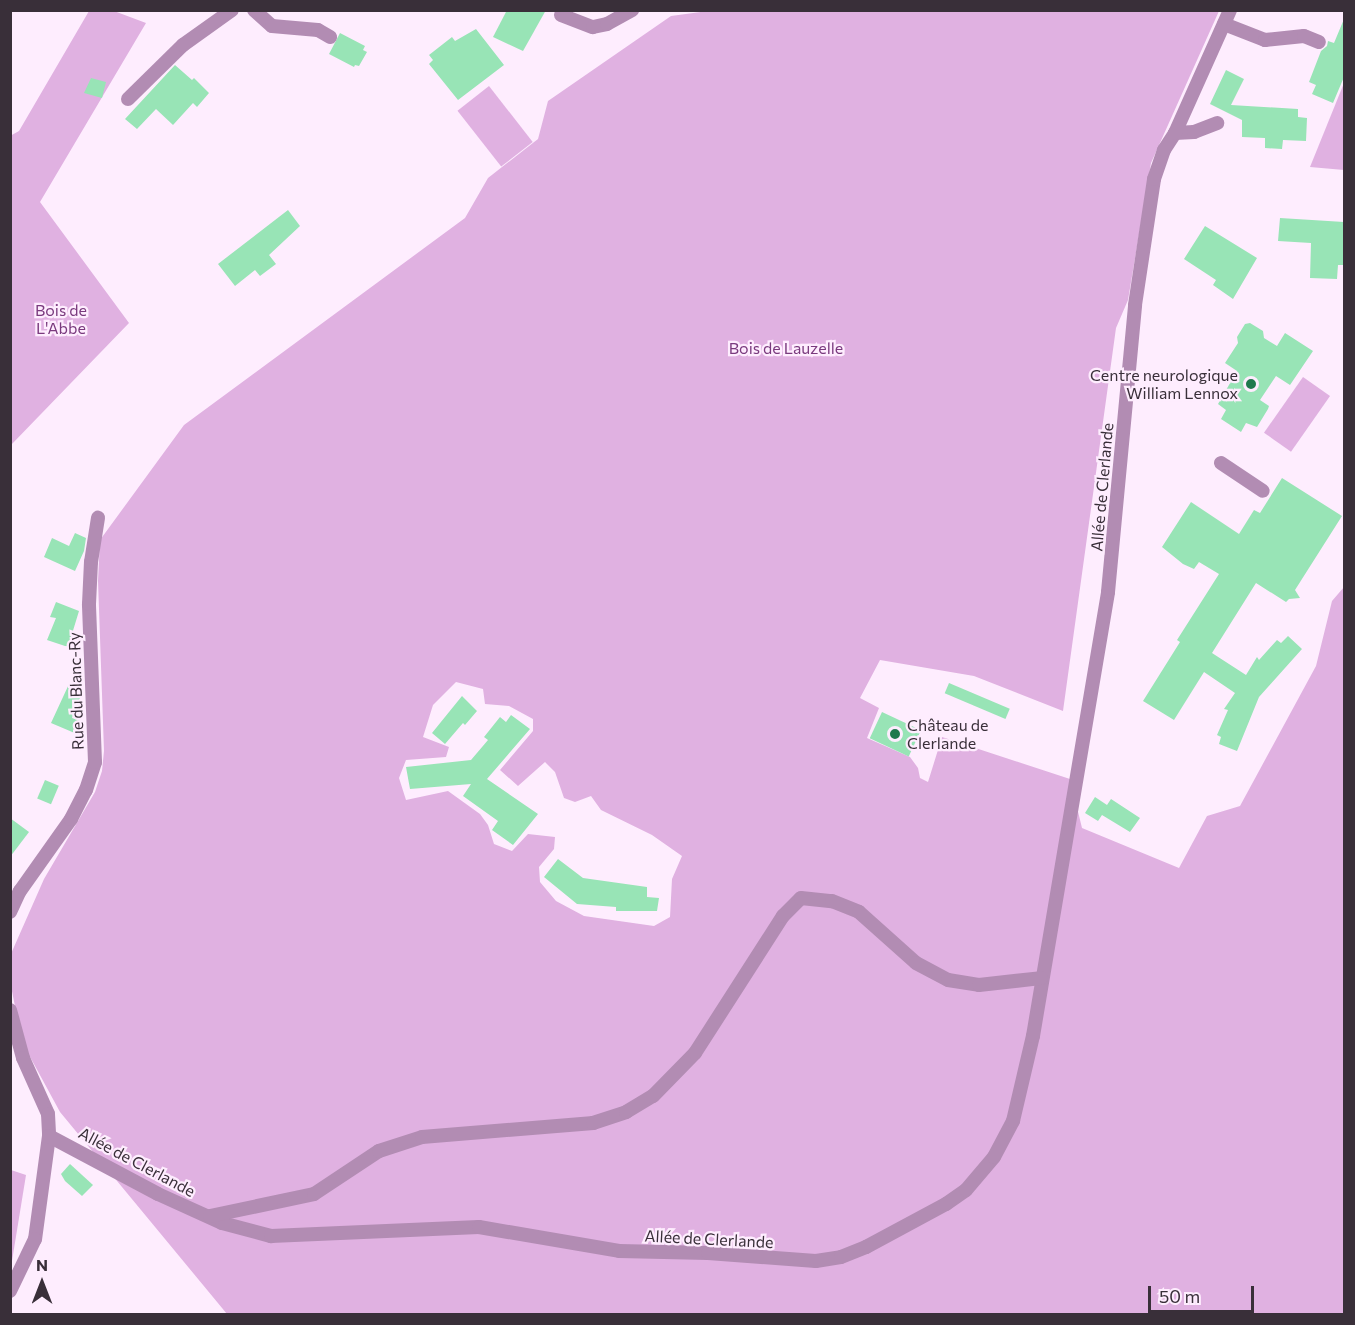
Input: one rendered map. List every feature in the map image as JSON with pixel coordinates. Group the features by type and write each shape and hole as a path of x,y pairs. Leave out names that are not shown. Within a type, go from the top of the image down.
{"street":[{"path":"128,99 183,45 232,10"},
{"path":"254,10 272,26 318,30 330,37"},
{"path":"561,15 593,27 607,24 632,10"},
{"name":"Allée de Clerlande","path":"49,1136 158,1194 243,1230 278,1236 479,1227 619,1251 698,1253 803,1261 841,1257 866,1247 946,1204 973,1183 994,1157 1006,1136 1020,1101 1038,1009 1041,978 1108,592 1125,399 1149,204 1164,150 1175,133 1230,10"},
{"path":"1224,24 1264,40 1304,36 1319,42"},
{"path":"1175,133 1194,132 1217,123"},
{"path":"1221,463 1263,491"},
{"name":"Rue du Blanc-Ry","path":"10,912 20,891 71,819 86,790 95,762 89,604 92,555 98,518"},
{"path":"210,1216 314,1194 379,1151 422,1137 593,1123 626,1112 653,1096 695,1053 783,916 801,898 832,901 859,912 916,963 948,980 987,985 1041,978"},
{"path":"10,1010 23,1058 48,1114 49,1136 34,1239 10,1291"}],"green space":[{"name":"Bois de L'Abbe","path":"89,11 114,11 146,23 40,202 129,323 11,445 10,136 19,131"},
{"name":"Bois de Lauzelle","path":"708,11 1219,11 1151,163 1128,300 1116,328 1063,711 974,676 880,660 860,698 879,708 867,738 910,757 918,768 920,778 928,782 942,737 1070,779 1082,828 1179,868 1207,816 1240,806 1316,666 1332,601 1344,587 1344,1314 227,1314 60,1112 22,1042 11,986 10,956 44,879 95,792 102,771 104,751 98,581 100,540 184,425 465,218 488,178 538,139 548,101 671,16","holes":["456,682 483,689 485,704 509,706 533,719 533,731 500,770 518,786 545,762 555,772 564,798 575,802 591,796 601,810 652,835 682,856 672,879 670,917 654,926 584,916 556,901 540,882 539,867 554,849 555,837 528,834 512,851 494,844 488,825 480,814 448,791 406,800 399,778 406,760 446,757 449,747 423,737 433,705"]},
{"path":"1344,83 1344,170 1310,167"},
{"path":"489,86 533,142 501,167 457,111"},
{"path":"1303,377 1330,396 1291,452 1264,433"},
{"path":"10,1170 26,1175 11,1267"}],"building":[{"path":"507,10 546,10 523,51 493,37"},
{"path":"1344,19 1344,77 1333,103 1312,94 1316,85 1309,82 1321,51 1327,46 1328,41 1334,43"},
{"path":"476,29 504,65 458,100 429,64 433,60 429,55 452,37 455,41"},
{"path":"340,33 365,46 363,50 367,52 359,66 354,67 329,54"},
{"path":"175,65 192,80 194,78 209,93 197,107 193,103 173,125 156,109 137,129 125,119"},
{"path":"1226,70 1244,79 1231,105 1298,109 1298,117 1307,118 1306,141 1283,140 1282,149 1265,148 1265,138 1242,137 1242,120 1210,104"},
{"path":"91,78 106,82 102,98 84,93"},
{"path":"288,210 300,226 269,255 276,264 260,276 255,270 235,286 218,264"},
{"path":"1280,218 1344,222 1344,265 1338,265 1337,279 1310,278 1311,243 1278,241"},
{"path":"1205,226 1257,258 1233,299 1213,285 1216,280 1184,259"},
{"path":"1250,323 1263,331 1264,338 1277,346 1285,333 1313,351 1290,385 1276,376 1260,400 1269,406 1257,427 1246,423 1241,432 1221,419 1226,410 1218,404 1237,371 1225,363 1238,343 1237,337 1245,324"},
{"path":"1282,478 1342,516 1295,590 1300,598 1289,599 1286,602 1256,583 1212,653 1246,675 1257,657 1259,660 1277,640 1281,643 1288,636 1302,649 1259,697 1237,751 1219,744 1221,737 1217,735 1228,710 1224,709 1235,693 1204,672 1174,720 1143,701 1180,642 1177,640 1219,574 1199,562 1194,569 1183,564 1162,547 1191,502 1239,534 1254,510 1260,513"},
{"path":"75,533 86,538 84,551 75,571 44,557 52,538 69,546"},
{"path":"56,602 79,611 68,647 47,640 56,618 50,617"},
{"path":"949,683 1010,709 1005,719 945,693"},
{"path":"69,684 83,690 72,718 81,721 77,734 51,723"},
{"path":"462,696 477,711 445,744 432,733"},
{"name":"Château de Clerlande","path":"882,712 921,730 909,756 870,738"},
{"path":"511,715 530,729 487,779 538,814 513,845 492,830 498,821 463,796 471,784 410,789 406,767 471,760 488,740 484,737 500,717 506,722"},
{"path":"45,780 59,786 51,804 37,798"},
{"path":"1095,797 1107,805 1111,799 1140,818 1130,832 1102,815 1098,821 1085,813"},
{"path":"10,818 29,832 10,857"},
{"path":"558,859 583,878 647,887 647,897 659,898 657,911 616,911 616,907 577,904 544,877"},
{"path":"70,1164 93,1185 82,1196 65,1181 61,1174"}],"place":[{"name":"Centre neurologique William Lennox","path":"1251,384"},
{"name":"Château de Clerlande","path":"895,734"}]}
